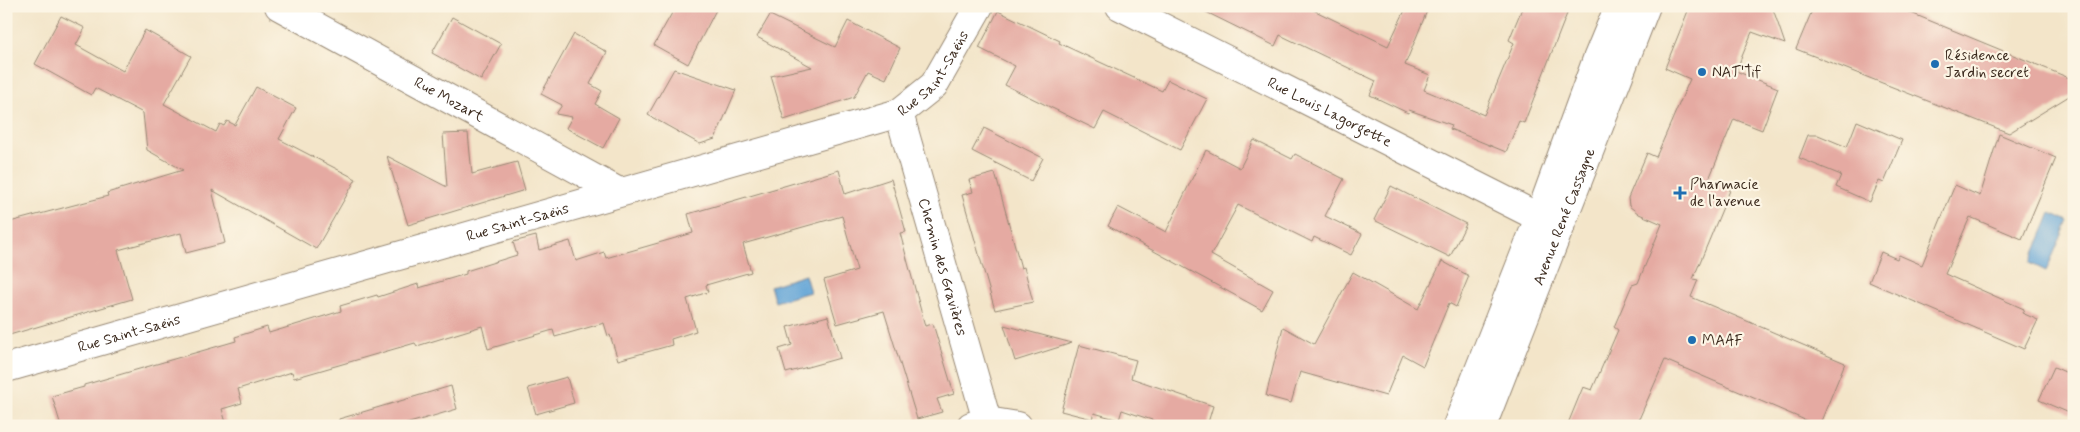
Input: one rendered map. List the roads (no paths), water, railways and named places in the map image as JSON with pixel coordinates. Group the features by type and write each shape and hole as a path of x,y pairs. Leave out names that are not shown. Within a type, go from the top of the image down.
{"street":[{"name":"Rue Mozart","path":"279,6 619,192"},
{"name":"Rue Saint-Saëns","path":"6,368 899,113 934,85 979,6"},
{"name":"Rue Louis Lagorgette","path":"1120,6 1550,223"},
{"name":"Avenue René Cassagne","path":"1482,426 1550,223 1598,60 1620,6"},
{"name":"Avenue René Cassagne","path":"1457,426 1620,70 1646,6"},
{"name":"Chemin des Gravières","path":"899,113 979,423"},
{"path":"979,423 1018,426"}],"water":[{"path":"2051,213 2068,221 2046,271 2030,263"},
{"path":"805,275 810,292 775,302 770,286"}],"place":[{"name":"Résidence Jardin secret","path":"1935,64"},
{"name":"NAT'Tif","path":"1702,72"},
{"name":"Pharmacie de l'avenue","path":"1680,193"},
{"name":"MAAF","path":"1692,340"}]}
